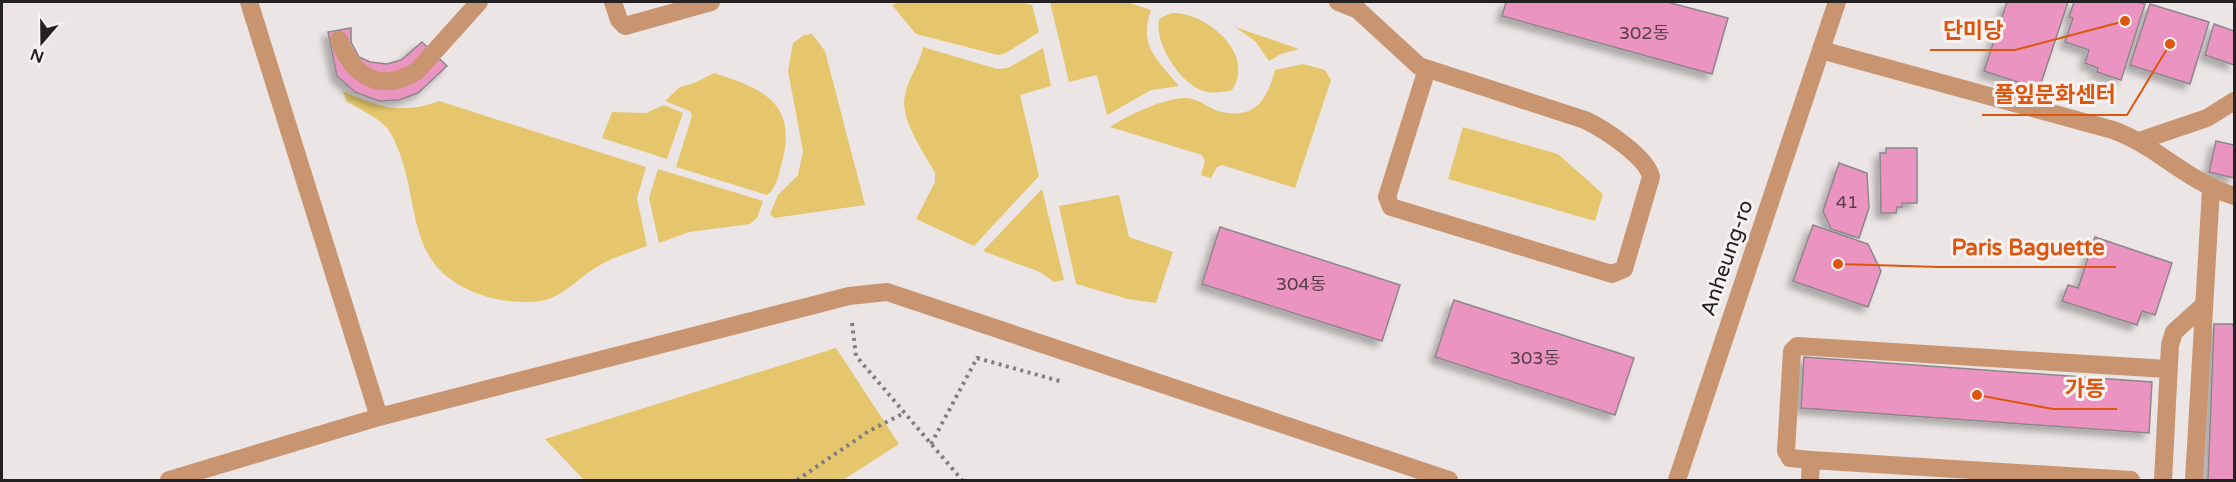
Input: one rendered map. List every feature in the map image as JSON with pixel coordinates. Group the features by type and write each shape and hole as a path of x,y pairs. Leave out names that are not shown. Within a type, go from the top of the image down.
{"street":[{"path":"249,2 379,417"},
{"path":"339,39 347,60 359,72 374,80 388,82 406,78 417,71 479,2"},
{"path":"613,2 620,23 628,26 711,2"},
{"name":"Anheung-ro","path":"1677,480 1837,2"},
{"path":"1349,4 1399,51 1427,69 1586,120 1601,127 1646,164 1651,177 1624,268 1612,274 1390,207 1387,197 1427,69"},
{"path":"1821,50 2113,130 2139,141 2182,172 2211,189 2235,196"},
{"path":"2139,141 2207,118 2235,101"},
{"path":"2194,480 2211,189"},
{"path":"169,480 379,417 849,296 887,292 1449,480"},
{"path":"2163,480 2170,345 2174,332 2204,305"},
{"path":"2131,480 1790,458 1786,451 1792,351 1797,346 2168,369"},
{"path":"1810,480 1811,460"}],"path":[{"path":"849,296 855,356 962,480"},
{"path":"931,444 977,358 1069,384"},
{"path":"797,480 869,431 904,413"}],"shaded area":[{"path":"900,2 1019,2 1032,5 1039,32 1006,53 998,55 916,34 892,5"},
{"path":"1050,2 1127,2 1151,10 1147,33 1148,43 1157,60 1179,86 1151,90 1107,115 1097,75 1069,82"},
{"path":"1171,13 1184,14 1198,19 1224,37 1233,49 1238,63 1238,76 1232,90 1214,93 1204,91 1195,87 1178,71 1165,50 1159,29 1159,19"},
{"path":"1235,27 1299,49 1281,54 1269,61 1255,41"},
{"path":"812,34 825,51 865,205 774,218 770,214 778,195 798,175 803,151 788,71 793,43 804,35"},
{"path":"923,47 997,69 1008,68 1043,48 1051,86 1020,95 1039,176 974,246 916,219 935,182 935,173 909,125 904,104 907,89"},
{"path":"1303,64 1325,70 1331,80 1295,188 1222,165 1217,167 1211,178 1201,175 1205,161 1202,155 1110,127 1147,108 1178,98 1192,99 1221,112 1244,112 1252,109 1264,98 1275,70"},
{"path":"714,73 760,92 780,111 785,125 786,142 777,180 767,195 676,167 692,116 690,111 665,101 680,87"},
{"path":"343,91 378,105 390,107 413,108 439,101 646,167 637,198 647,246 605,262 564,291 544,300 520,302 503,300 488,297 459,285 439,269 426,250 418,229 401,157 390,132 376,119 346,101"},
{"path":"664,105 683,113 667,159 602,138 612,112 646,113"},
{"path":"1463,127 1558,154 1603,194 1595,221 1448,179"},
{"path":"658,169 763,201 757,218 750,224 689,232 659,243 649,198"},
{"path":"1042,189 1064,280 1054,282 1040,272 983,251"},
{"path":"1119,195 1129,237 1173,252 1156,303 1128,299 1076,284 1059,206"},
{"path":"836,348 899,444 843,480 584,480 545,439"}],"building":[{"path":"1506,2 1667,2 1728,18 1712,74 1502,16"},
{"path":"2007,2 2068,2 2039,89 1984,71"},
{"path":"2074,2 2145,4 2121,80 2097,72 2098,68 2085,63 2089,50 2065,42 2073,18 2069,17"},
{"path":"2150,4 2209,22 2190,84 2130,65"},
{"path":"2214,24 2234,31 2234,65 2205,55"},
{"path":"351,28 351,42 359,57 370,62 387,64 401,60 422,42 447,66 418,93 399,100 379,101 355,92 337,76 328,32"},
{"path":"2216,141 2234,145 2234,178 2209,172"},
{"path":"1886,148 1917,148 1917,203 1902,203 1902,207 1897,207 1896,213 1881,213 1880,153 1886,153"},
{"path":"1839,163 1867,173 1869,208 1859,238 1831,229 1823,211"},
{"path":"1813,225 1868,244 1881,271 1868,307 1793,281"},
{"path":"1220,227 1400,285 1382,341 1202,284"},
{"path":"2095,237 2172,263 2155,315 2142,311 2137,325 2062,301 2068,285 2078,288"},
{"path":"1454,300 1634,358 1615,415 1435,357"},
{"path":"2214,324 2232,324 2234,328 2234,480 2208,480"},
{"path":"1804,357 2152,382 2149,433 1801,408"}],"place":[{"name":"단미당","path":"2125,21"},
{"name":"풀잎문화센터","path":"2170,44"},
{"name":"Paris Baguette","path":"1838,264"},
{"name":"가동","path":"1977,395"}]}
